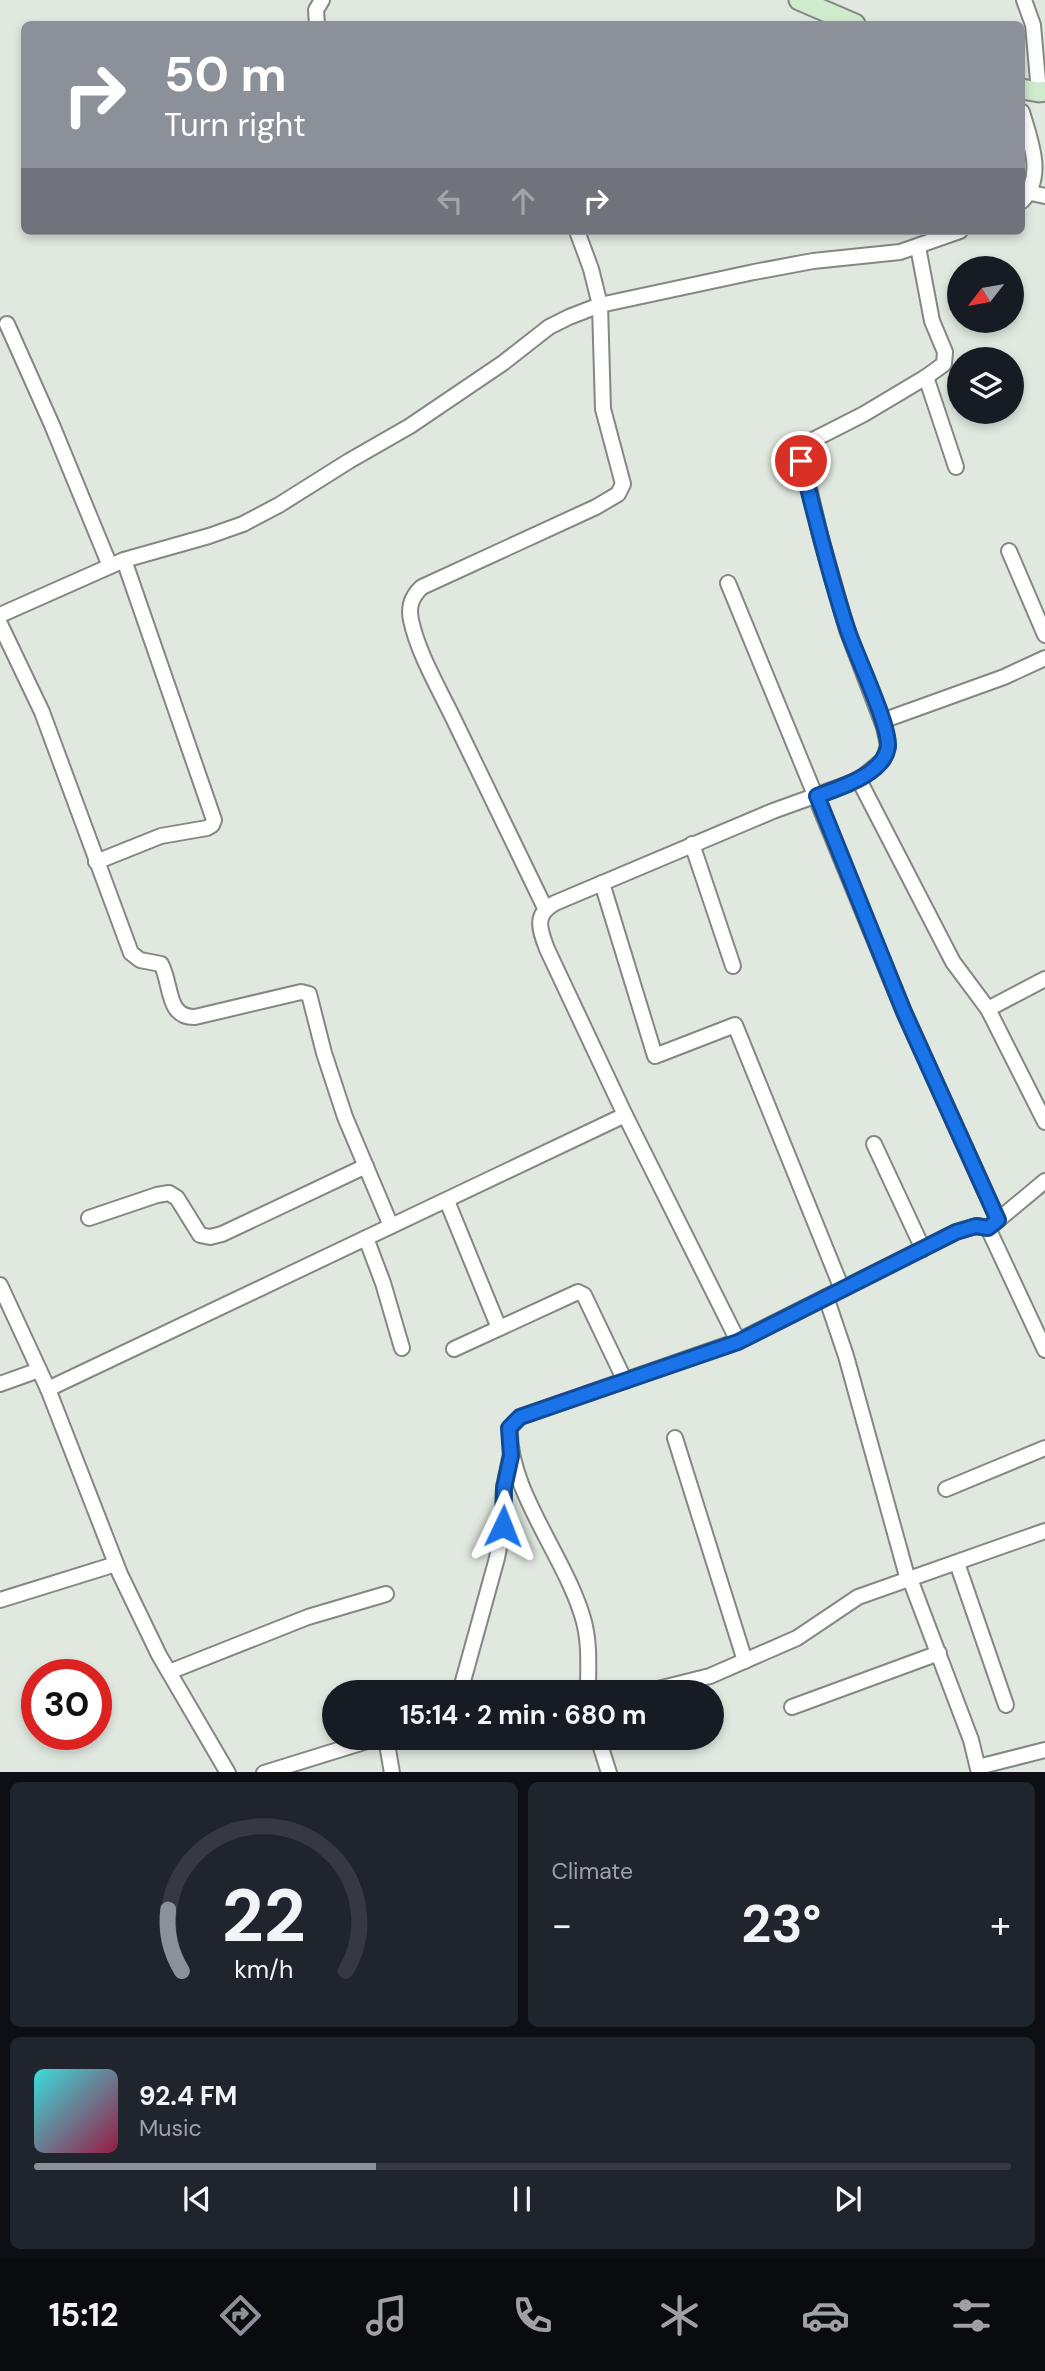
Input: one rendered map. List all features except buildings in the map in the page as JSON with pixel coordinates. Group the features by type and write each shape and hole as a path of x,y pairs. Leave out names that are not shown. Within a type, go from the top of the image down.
{"main road":[{"path":"799,0 848,21"}],"street":[{"path":"317,21 316,10 322,0"},
{"path":"1024,0 1032,25 1035,91"},
{"path":"1025,123 1038,176 1032,197"},
{"path":"545,908 433,677 416,635 410,608 413,595 422,587 596,507 618,494 623,484 603,409 600,305 578,235"},
{"path":"0,615 117,563 243,524 410,426 503,363 549,327 600,305 813,261 900,252 950,235"},
{"path":"738,1342 625,1115 547,949 540,931 540,920 545,908 692,845 859,780 883,760 888,746 882,721 847,630 820,535 801,453 803,446 809,442 846,425 944,364 946,352 932,321 918,247"},
{"path":"7,324 117,563 214,820 207,828 161,836 96,862"},
{"path":"926,377 956,467"},
{"path":"1009,551 1045,635"},
{"path":"728,583 1045,1350"},
{"path":"0,624 43,712 131,953 141,960 161,964 179,1015 195,1017 301,992 309,994 324,1053 345,1116 391,1227"},
{"path":"882,721 1004,677 1045,658"},
{"path":"859,780 953,962 988,1009 1045,1122"},
{"path":"692,845 733,966"},
{"path":"601,883 655,1056 736,1025 842,1289"},
{"path":"988,1009 1045,979"},
{"path":"48,1390 625,1115"},
{"path":"874,1144 923,1249"},
{"path":"89,1219 169,1193 177,1198 200,1235 210,1237 222,1234 366,1166"},
{"path":"588,1680 584,1623 571,1587 520,1481 511,1456 509,1428 520,1417 738,1342 956,1232 993,1224 1045,1181"},
{"path":"447,1201 499,1328"},
{"path":"366,1238 383,1283 402,1348"},
{"path":"1,1290 48,1390 116,1564 169,1672 227,1772"},
{"path":"454,1349 575,1293 582,1293 625,1381"},
{"path":"826,1297 846,1356 909,1580 939,1653 979,1770 1045,1750"},
{"path":"0,1384 39,1370"},
{"path":"675,1438 745,1661"},
{"path":"946,1489 1045,1448"},
{"path":"463,1680 497,1558 503,1526 504,1488 511,1456"},
{"path":"694,1680 710,1676 797,1638 858,1597 1045,1531"},
{"path":"957,1563 1006,1705"},
{"path":"0,1601 116,1564"},
{"path":"169,1672 308,1617 386,1594"},
{"path":"792,1707 939,1653"},
{"path":"267,1772 338,1750"},
{"path":"388,1750 392,1772"},
{"path":"602,1750 609,1772"}],"route":[{"path":"503,1526 504,1488 511,1456 509,1428 520,1417 738,1342 956,1232 976,1226 988,1228 998,1220 904,1012 817,796 859,780 883,760 888,746 884,727 847,630 801,461"}]}
